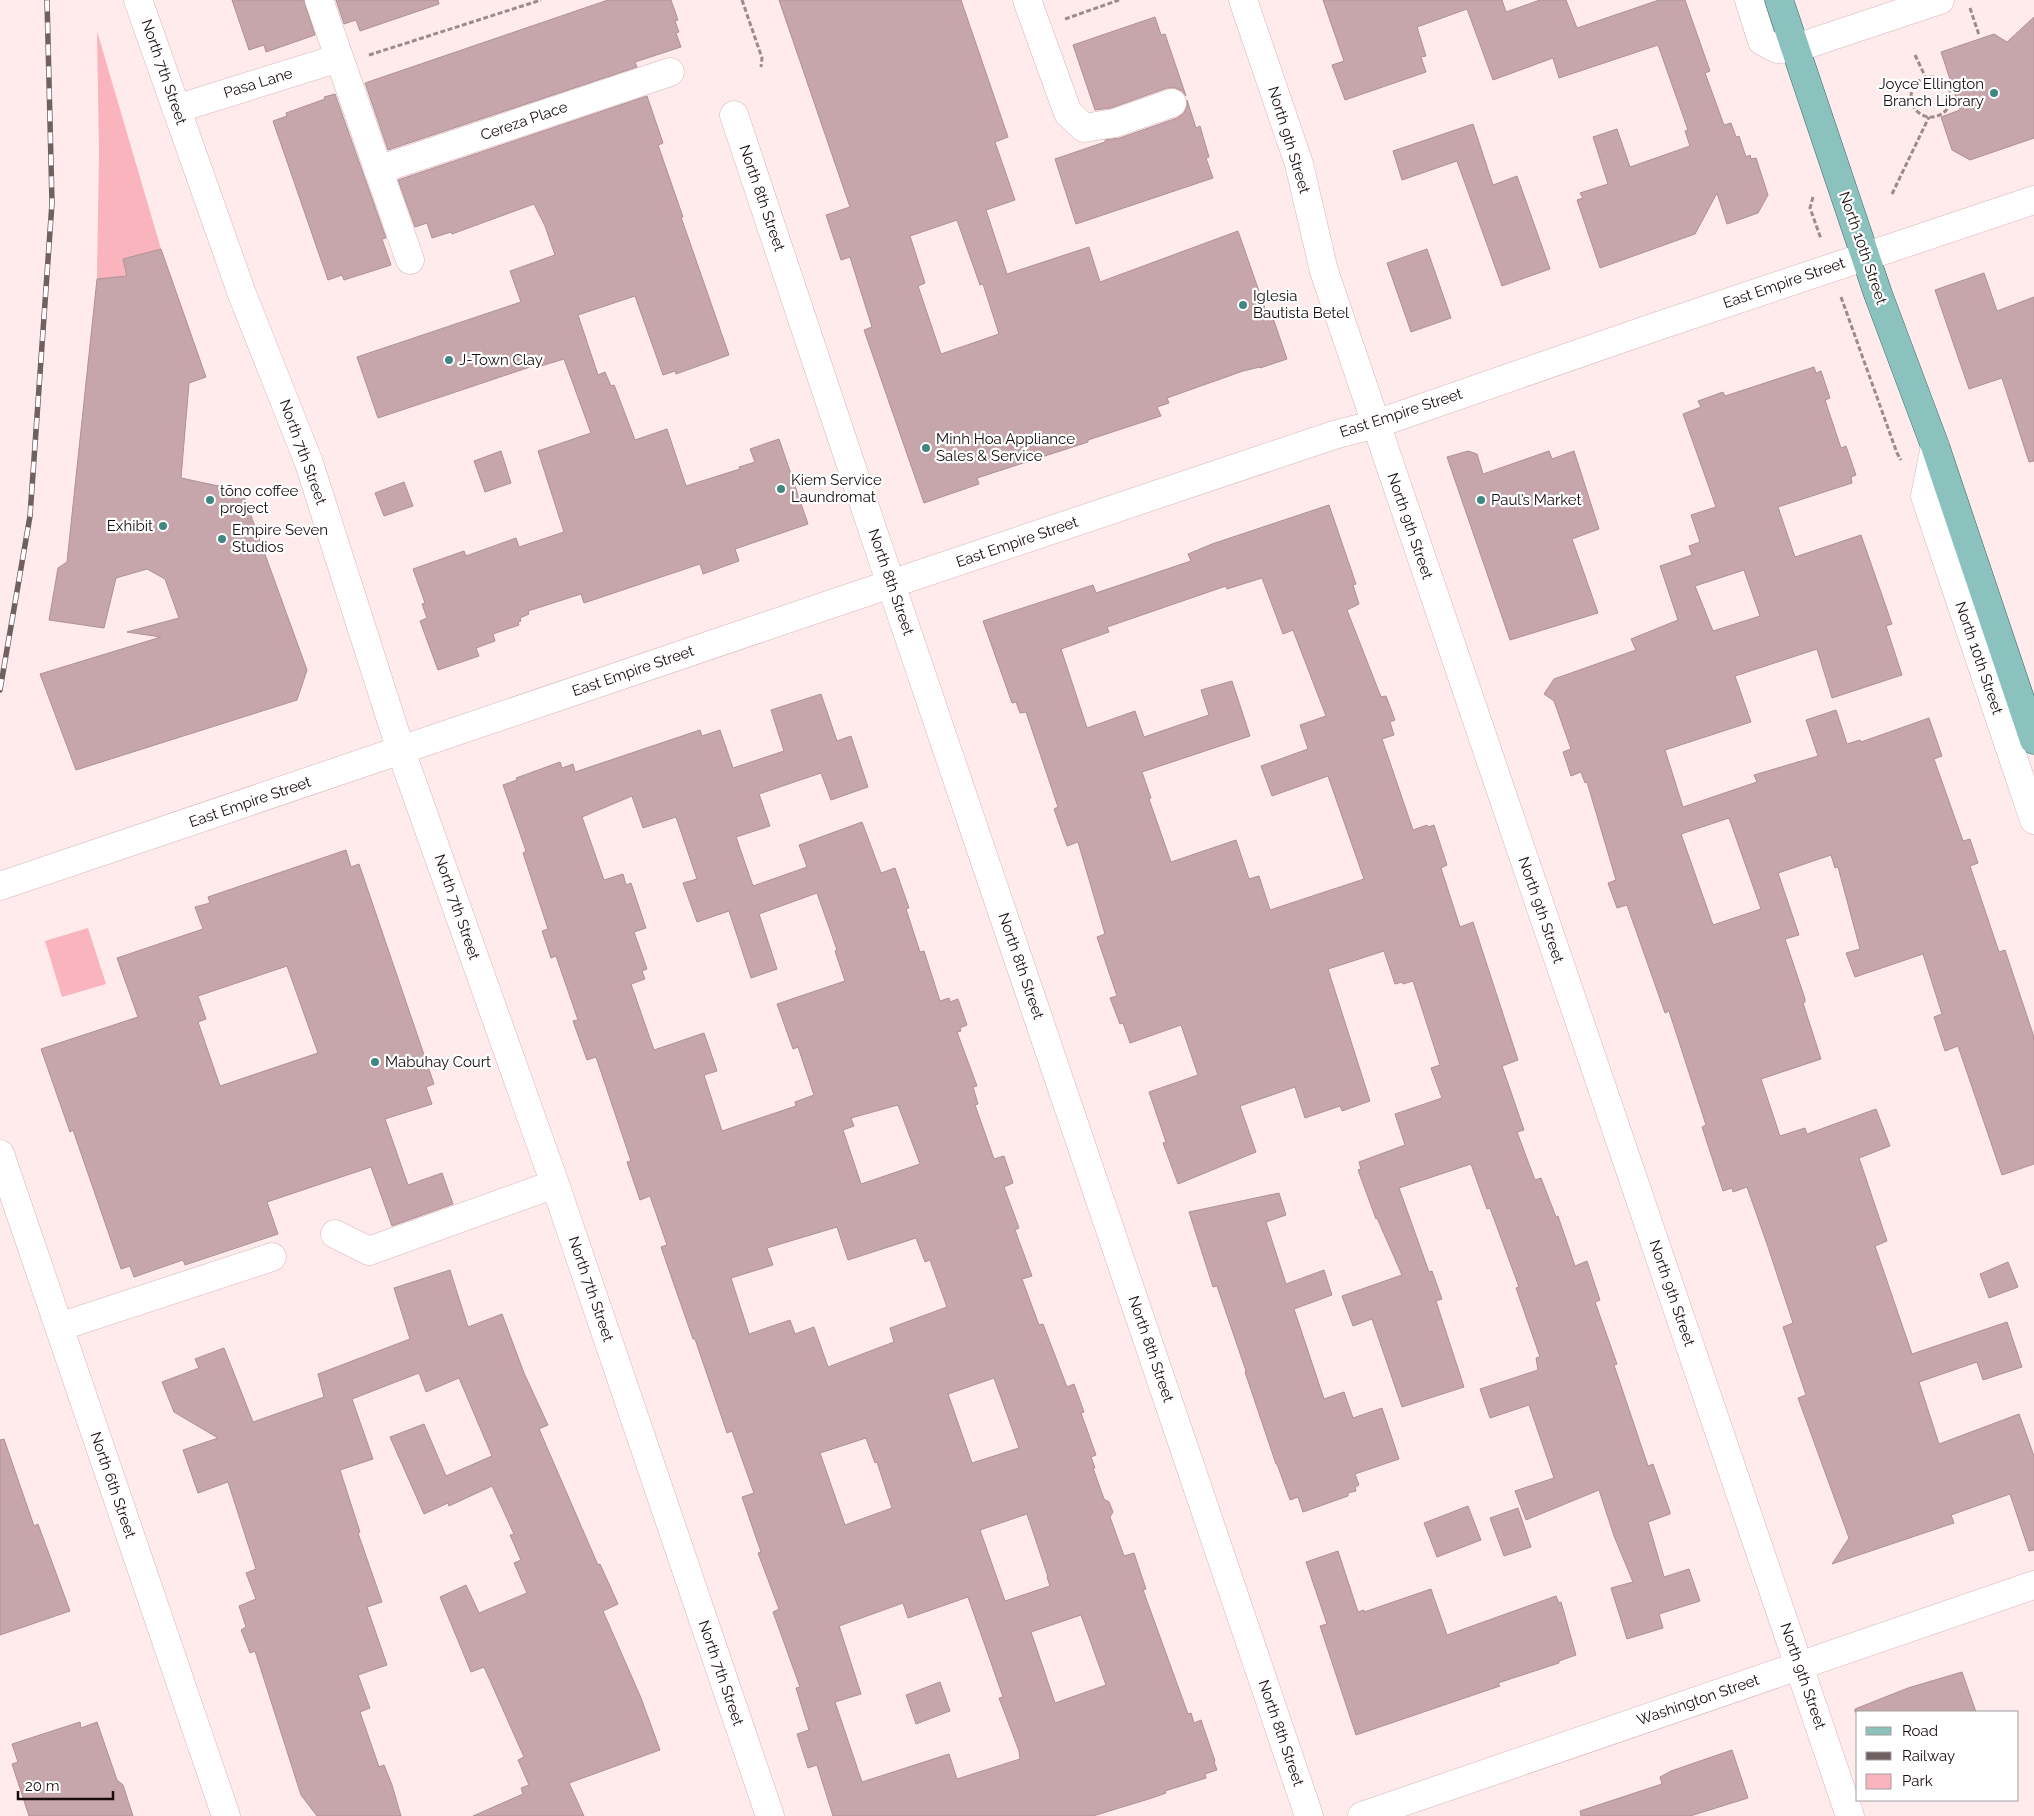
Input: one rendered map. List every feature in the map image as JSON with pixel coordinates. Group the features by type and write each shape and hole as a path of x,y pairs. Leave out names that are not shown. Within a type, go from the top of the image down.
{"main road":[{"name":"North 10th Street","path":"1779,0 1878,294 1935,446 2034,740"}],"street":[{"name":"North 7th Street","path":"138,0 242,294 309,463 402,750 555,1184 770,1816"},
{"path":"319,0 410,260"},
{"path":"1027,0 1068,113 1084,128 1115,123 1172,103"},
{"name":"North 9th Street","path":"1244,0 1299,164 1324,271 1850,1816"},
{"path":"1749,0 1762,41 1777,49 1796,48 1940,0"},
{"name":"Pasa Lane","path":"176,109 339,58"},
{"name":"Cereza Place","path":"378,170 670,72"},
{"name":"North 8th Street","path":"734,115 1309,1816"},
{"name":"East Empire Street","path":"0,886 1334,435 1376,424 2034,200"},
{"name":"North 10th Street","path":"1935,446 1925,496 2034,820"},
{"name":"North 6th Street","path":"0,1154 226,1816"},
{"path":"336,1234 369,1251 555,1184"},
{"path":"59,1327 272,1257"},
{"name":"Washington Street","path":"1362,1816 2034,1585"}],"path":[{"path":"339,58 362,57 541,0"},
{"path":"742,0 762,58 761,67"},
{"path":"1061,20 1119,0"},
{"path":"1967,0 1979,35"},
{"path":"1915,55 1926,78"},
{"path":"1932,76 1944,81 1949,86 1952,99 1947,110 1942,114 1929,117 1917,111 1911,99 1915,86 1926,78 1932,76"},
{"path":"1892,194 1929,117"},
{"path":"1849,320 1897,453 1925,496"}],"green space":[{"path":"97,31 161,249 123,259 127,276 97,279 99,152"},
{"path":"88,928 106,984 62,997 45,941"}],"building":[{"path":"232,0 304,0 315,35 266,52 264,45 249,50"},
{"path":"336,0 438,0 439,4 360,31 356,20 344,24"},
{"path":"608,0 671,0 678,20 675,21 679,32 676,33 681,47 635,62 637,67 388,150 365,83"},
{"path":"779,0 961,0 1008,137 995,142 1015,200 986,210 1007,274 1089,247 1100,282 1238,231 1268,317 1272,315 1287,359 1260,368 1243,371 1167,398 1169,403 1157,407 1161,416 977,478 979,484 924,503 864,330 872,327 850,257 841,260 826,215 850,207","holes":["957,220 980,285 983,284 999,334 941,354 918,286 925,283 910,236"]},
{"path":"1323,0 1502,0 1506,12 1540,0 1566,0 1577,28 1659,0 1685,0 1710,71 1705,73 1724,125 1731,123 1736,137 1739,136 1746,157 1750,155 1751,159 1756,158 1768,195 1758,213 1727,224 1717,193 1695,234 1600,268 1577,200 1583,198 1580,193 1608,184 1593,137 1617,129 1630,167 1690,146 1685,131 1688,130 1658,45 1559,78 1553,58 1493,80 1467,9 1417,27 1426,56 1421,57 1426,72 1345,100 1332,65 1344,61"},
{"path":"1155,17 1161,35 1165,34 1186,96 1182,91 1175,88 1167,88 1111,108 1095,110 1073,45"},
{"name":"Joyce Ellington Branch Library","path":"2034,17 2034,138 1970,160 1952,150 1941,117 1960,110 1941,52 1994,34 2007,42"},
{"path":"335,94 386,238 382,239 391,265 344,280 342,275 328,280 273,121 287,116 286,113"},
{"path":"647,96 663,143 658,145 729,355 676,374 675,371 663,375 635,296 578,315 598,375 605,372 611,386 614,385 635,440 667,429 686,486 740,469 739,467 755,462 750,449 779,439 808,524 735,549 739,561 703,574 700,564 584,603 581,594 528,611 529,614 520,618 519,625 493,634 495,641 476,648 479,656 438,670 420,621 427,618 422,604 425,603 413,569 464,551 466,556 516,538 519,547 564,532 538,451 591,433 564,359 541,366 542,363 378,418 357,357 521,302 510,271 555,255 545,226 534,204 452,234 451,232 432,238 427,223 415,227 398,180"},
{"path":"1187,100 1196,128 1200,126 1209,157 1206,158 1213,178 1076,224 1055,159 1105,142 1105,140 1120,138 1177,118 1184,113"},
{"path":"1473,124 1493,185 1517,176 1550,269 1502,286 1457,161 1402,180 1393,151"},
{"name":"Exhibit","path":"161,249 206,377 189,383 181,478 242,491 307,670 297,700 76,770 40,674 161,637 127,632 179,618 165,579 147,569 116,578 104,628 49,620 58,568 67,562 97,279 127,276 123,259"},
{"path":"1427,249 1451,318 1411,332 1387,263"},
{"path":"1984,273 1997,311 2034,297 2034,461 2029,462 2002,378 1969,389 1935,290"},
{"path":"1814,367 1816,373 1821,371 1830,398 1825,400 1841,448 1846,446 1856,475 1851,477 1852,483 1778,507 1795,557 1861,535 1892,624 1886,626 1902,675 1832,698 1817,649 1735,676 1751,722 1665,750 1683,807 1757,782 1754,775 1818,756 1806,720 1836,710 1847,744 1860,740 1861,742 1929,718 1942,756 1934,759 1963,841 1970,839 1978,863 1970,866 1999,952 2005,950 2034,1037 2034,1164 2002,1175 1958,1046 1945,1051 1934,1017 1942,1014 1923,954 1855,977 1846,953 1860,949 1838,867 1835,868 1831,855 1778,873 1799,935 1785,939 1805,999 1803,1003 1821,1059 1761,1079 1780,1136 1805,1128 1807,1134 1876,1109 1890,1146 1859,1158 1887,1241 1875,1246 1912,1354 2007,1322 2022,1367 1983,1380 1977,1362 1919,1382 1939,1444 2019,1414 2034,1456 2034,1550 2029,1551 2010,1494 1951,1515 1954,1523 1832,1564 1849,1538 1798,1398 1806,1395 1783,1327 1793,1323 1768,1247 1747,1187 1733,1192 1732,1188 1723,1191 1702,1127 1706,1125 1669,1011 1665,1013 1627,905 1617,908 1608,883 1616,880 1587,782 1585,783 1581,772 1571,776 1563,752 1571,749 1554,701 1544,694 1554,679 1636,650 1631,639 1678,620 1660,566 1692,555 1689,546 1700,542 1691,515 1716,507 1683,414 1701,407 1698,401 1723,392 1725,396","holes":["1744,570 1760,616 1713,631 1695,586","1729,818 1761,909 1713,925 1681,834"]},
{"path":"501,451 511,483 485,492 474,461"},
{"path":"1468,451 1477,454 1483,474 1549,451 1552,459 1574,451 1599,529 1572,539 1598,613 1510,640 1447,457"},
{"path":"404,482 413,506 384,516 375,493"},
{"path":"1329,505 1356,584 1353,585 1359,604 1347,610 1381,697 1386,696 1395,720 1390,722 1394,735 1382,739 1413,830 1427,825 1428,827 1434,825 1447,865 1441,868 1460,927 1473,922 1518,1060 1502,1066 1524,1130 1517,1132 1535,1180 1541,1178 1556,1217 1558,1216 1575,1266 1587,1261 1600,1300 1595,1302 1617,1364 1614,1365 1648,1466 1653,1464 1670,1512 1670,1514 1648,1522 1664,1577 1689,1569 1700,1601 1659,1614 1663,1628 1627,1639 1611,1588 1633,1582 1614,1536 1599,1490 1526,1520 1515,1491 1554,1478 1529,1405 1490,1418 1480,1389 1538,1370 1536,1358 1540,1357 1516,1288 1519,1287 1490,1208 1487,1209 1471,1164 1399,1188 1429,1272 1432,1271 1442,1299 1436,1301 1464,1387 1402,1407 1372,1319 1353,1326 1342,1296 1402,1275 1376,1219 1358,1170 1361,1169 1359,1162 1405,1145 1395,1114 1442,1098 1431,1068 1440,1065 1413,981 1395,984 1384,951 1328,969 1370,1101 1342,1111 1340,1106 1305,1118 1295,1087 1240,1106 1256,1152 1178,1184 1163,1143 1166,1142 1149,1092 1198,1075 1181,1025 1130,1043 1123,1023 1120,1024 1110,998 1117,996 1097,937 1105,934 1078,842 1067,846 1054,809 1058,807 1026,712 1020,713 1016,702 1012,703 983,621 1093,585 1096,593 1191,561 1188,554 1212,544","holes":["1262,578 1283,634 1293,630 1326,716 1300,725 1308,749 1261,766 1272,796 1328,776 1364,879 1270,910 1259,876 1249,879 1236,840 1171,862 1149,799 1151,798 1142,772 1250,736 1232,681 1201,690 1209,715 1144,737 1135,711 1087,728 1061,649 1109,632 1107,627 1226,586 1227,589"]},
{"path":"821,694 837,741 851,736 868,787 831,800 821,773 759,794 770,826 736,837 753,886 807,867 799,845 862,822 881,873 895,868 909,908 906,909 920,952 924,951 940,1001 949,998 950,1002 958,999 967,1025 960,1028 961,1031 957,1032 977,1086 973,1087 978,1104 975,1105 994,1159 1004,1156 1013,1183 1004,1187 1019,1228 1015,1230 1032,1276 1022,1279 1039,1325 1043,1324 1067,1387 1074,1384 1084,1412 1081,1413 1096,1455 1091,1457 1095,1468 1093,1468 1104,1499 1109,1502 1113,1512 1110,1517 1124,1556 1134,1553 1146,1589 1143,1590 1188,1714 1191,1713 1194,1723 1201,1720 1217,1770 1205,1774 1206,1778 1165,1791 1166,1793 1152,1798 1093,1816 833,1816 817,1765 808,1768 797,1734 809,1730 796,1688 800,1687 773,1612 779,1609 758,1553 761,1552 742,1497 754,1493 732,1431 727,1433 695,1339 693,1339 661,1247 667,1245 650,1196 640,1200 627,1162 631,1161 596,1057 587,1060 573,1021 578,1020 556,956 551,958 542,931 548,929 523,853 526,851 503,785 517,780 516,778 560,762 562,768 573,764 575,772 700,730 702,736 720,730 733,768 784,751 771,710","holes":["632,796 643,828 676,817 697,879 683,883 697,922 729,911 751,978 777,969 759,914 817,893 837,950 835,951 845,981 777,1004 793,1049 798,1047 814,1095 795,1102 796,1106 722,1131 704,1075 717,1071 704,1033 654,1050 631,984 645,979 642,971 647,969 634,932 646,928 631,883 626,885 623,874 604,880 582,817","898,1105 920,1164 861,1184 843,1130 854,1126 851,1118","837,1227 848,1260 916,1238 925,1262 930,1260 947,1307 890,1328 894,1342 828,1367 814,1327 795,1334 790,1320 749,1334 731,1278 773,1265 767,1248","994,1378 1019,1448 972,1463 948,1394","866,1438 875,1463 877,1462 892,1508 845,1525 820,1453","1027,1514 1050,1586 1005,1601 980,1530","968,1597 1003,1697 999,1698 1019,1751 1020,1759 957,1779 949,1754 862,1782 835,1702 861,1694 839,1626 903,1603 908,1618","1081,1615 1106,1685 1055,1703 1031,1632"]},
{"name":"Mabuhay Court","path":"346,850 351,867 359,864 434,1084 426,1087 432,1104 385,1119 408,1185 442,1173 453,1204 392,1226 371,1167 267,1202 278,1234 185,1265 183,1260 134,1277 130,1266 121,1269 73,1130 70,1132 41,1049 138,1017 117,958 203,929 195,907 210,903 208,897","holes":["287,966 318,1053 220,1086 198,1022 206,1019 198,996"]},
{"path":"1279,1193 1286,1215 1266,1222 1286,1284 1324,1270 1332,1295 1294,1309 1324,1399 1344,1392 1353,1418 1382,1408 1399,1459 1355,1474 1359,1485 1355,1487 1356,1491 1348,1493 1348,1496 1303,1512 1298,1497 1290,1500 1276,1464 1217,1286 1213,1287 1189,1212"},
{"path":"2008,1262 2018,1287 1989,1298 1980,1274"},
{"path":"450,1270 468,1327 502,1314 524,1373 548,1425 539,1429 598,1565 600,1564 618,1604 603,1611 641,1698 660,1750 569,1783 584,1816 473,1816 523,1794 521,1788 529,1785 518,1760 524,1757 484,1667 471,1672 440,1597 466,1585 479,1613 527,1593 514,1563 521,1560 510,1535 514,1534 492,1486 449,1506 448,1503 424,1514 390,1437 424,1424 446,1476 492,1456 459,1378 426,1392 419,1373 352,1399 373,1459 340,1470 360,1532 358,1533 382,1602 367,1607 387,1665 358,1675 370,1708 360,1712 379,1767 384,1765 392,1785 401,1816 317,1816 301,1795 255,1651 250,1653 241,1630 246,1627 239,1606 256,1599 246,1573 256,1569 228,1482 198,1493 183,1450 218,1438 174,1412 162,1382 199,1368 195,1359 224,1348 253,1422 324,1397 318,1374 410,1339 394,1288"},
{"path":"4,1439 34,1526 38,1524 70,1611 0,1635 0,1440"},
{"path":"1468,1506 1481,1540 1437,1557 1424,1523"},
{"path":"1518,1508 1531,1547 1504,1556 1490,1518"},
{"path":"1338,1551 1358,1612 1364,1610 1364,1612 1431,1589 1447,1635 1556,1596 1559,1603 1561,1602 1576,1655 1559,1661 1559,1663 1498,1683 1500,1686 1356,1735 1320,1626 1327,1624 1306,1562"},
{"path":"1962,1672 1976,1711 1855,1712 1855,1709 1908,1688"},
{"path":"940,1682 950,1711 916,1724 906,1695"},
{"path":"80,1722 81,1728 97,1722 117,1780 123,1785 133,1816 29,1816 12,1764 18,1762 12,1744"},
{"path":"1732,1750 1748,1798 1690,1816 1581,1816 1580,1811 1662,1784 1660,1777 1671,1771"}],"railway":[{"path":"0,690 30,516 52,203 47,0"}],"place":[{"name":"Joyce Ellington Branch Library","path":"1994,93"},
{"name":"Iglesia Bautista Betel","path":"1243,305"},
{"name":"J-Town Clay","path":"449,360"},
{"name":"Minh Hoa Appliance Sales & Service","path":"926,448"},
{"name":"Kiem Service Laundromat","path":"781,489"},
{"name":"tōno coffee project","path":"210,500"},
{"name":"Paul’s Market","path":"1481,500"},
{"name":"Exhibit","path":"163,526"},
{"name":"Empire Seven Studios","path":"222,539"},
{"name":"Mabuhay Court","path":"375,1062"}]}
